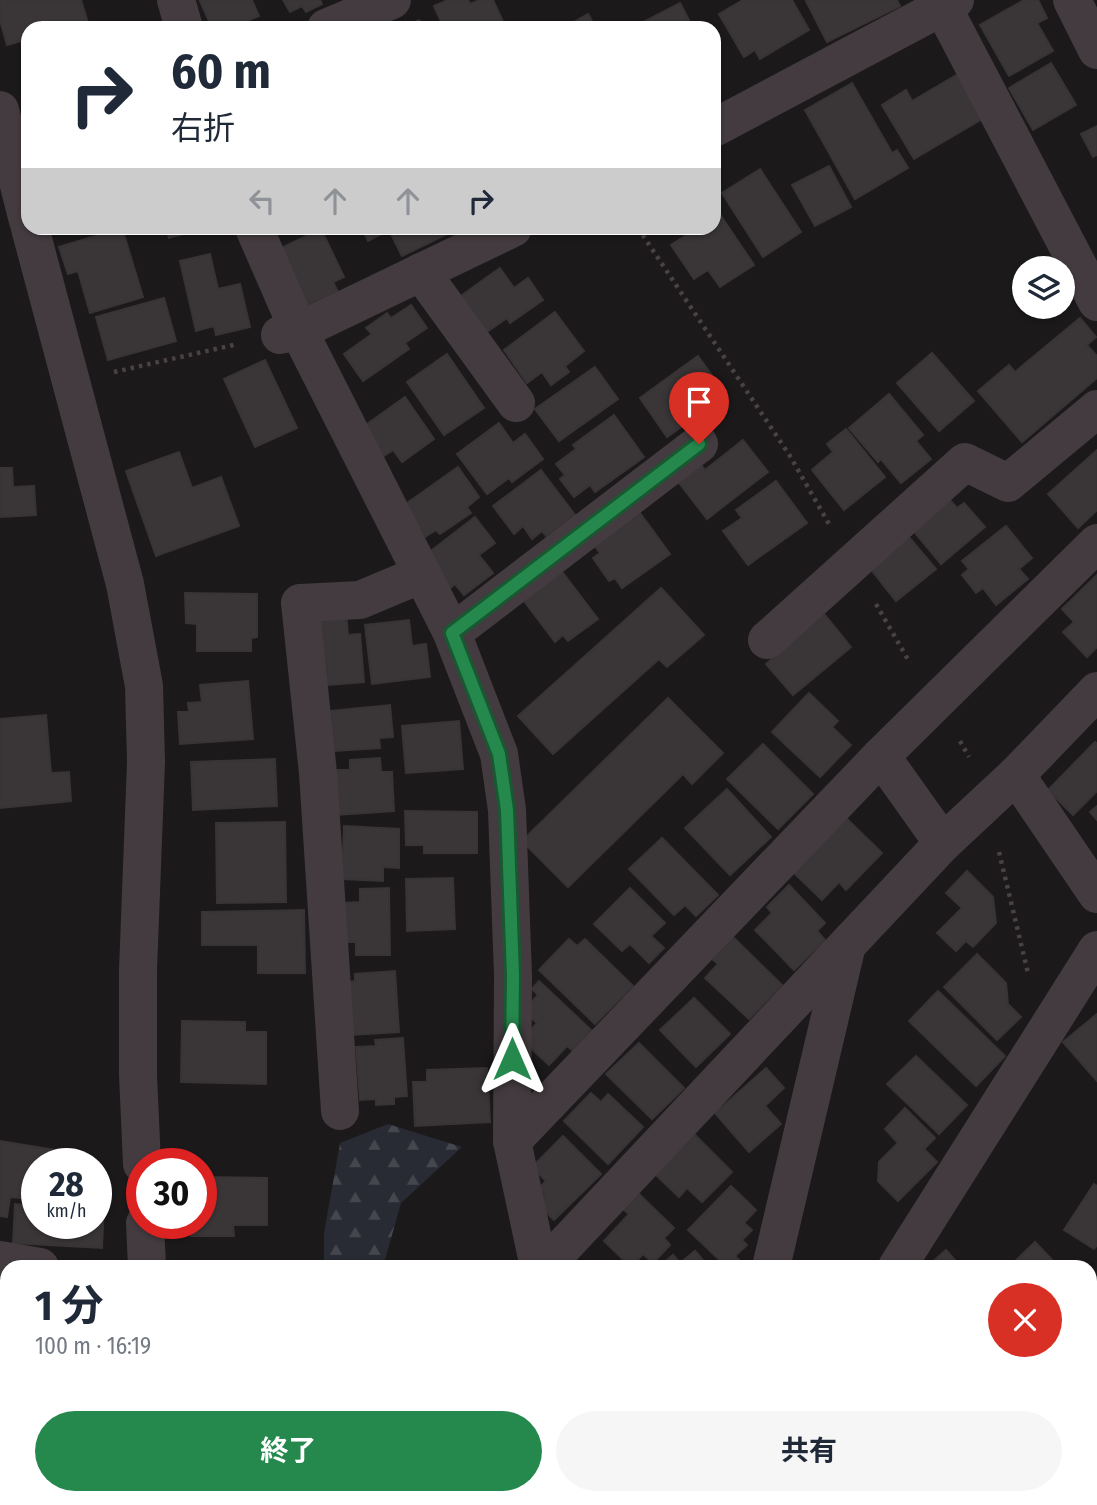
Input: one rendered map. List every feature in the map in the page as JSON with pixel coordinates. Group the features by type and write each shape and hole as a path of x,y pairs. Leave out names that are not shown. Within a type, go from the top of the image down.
{"street":[{"path":"176,0 182,21"},
{"path":"342,21 392,0"},
{"path":"1072,0 1097,50"},
{"path":"721,124 946,2 1097,302"},
{"path":"0,110 21,194"},
{"path":"32,235 125,584 144,686 146,762 138,970 141,1148"},
{"path":"256,235 290,333 452,633 499,754 507,810 513,976 512,1141 538,1260"},
{"path":"290,333 498,235"},
{"path":"421,272 516,403"},
{"path":"767,640 965,462 1008,483 1097,409"},
{"path":"452,633 699,444"},
{"path":"512,1141 881,756 1097,543"},
{"path":"341,1111 319,786 300,603 360,600 422,574"},
{"path":"551,1260 943,843 1002,788 1097,691"},
{"path":"881,756 943,843"},
{"path":"1002,788 1097,894"},
{"path":"773,1260 847,947"},
{"path":"901,1260 1097,950"},
{"path":"146,1239 147,1260"}],"path":[{"path":"643,235 790,456 934,704 946,716 978,774 1002,788 1043,1036"},
{"path":"111,373 290,333"}],"green space":[{"path":"388,1124 462,1147 401,1203 385,1260 324,1260 324,1233 340,1143"}],"building":[{"path":"0,0 81,0 87,21 21,21 21,41 7,45 0,20"},
{"path":"252,0 259,16 247,21 209,21 200,1"},
{"path":"283,0 320,0 322,4 306,12 302,6 290,12"},
{"path":"448,0 468,0 470,4 480,0 493,0 503,21 441,21 434,6"},
{"path":"743,0 792,0 809,30 760,59 755,50 744,57 719,14"},
{"path":"897,0 900,6 827,42 806,1"},
{"path":"1024,0 1038,0 1047,18 1037,23 1053,51 1009,76 980,25"},
{"path":"680,3 689,21 645,21"},
{"path":"588,14 592,21 576,21"},
{"path":"1051,63 1076,105 1033,130 1009,88"},
{"path":"958,74 984,118 914,159 882,105 906,90 912,101"},
{"path":"852,83 892,153 897,150 908,168 855,199 805,110"},
{"path":"1097,126 1097,155 1093,157 1081,134"},
{"path":"829,166 851,207 815,226 792,185"},
{"path":"760,169 801,232 763,257 722,193"},
{"path":"721,216 754,265 720,287 708,270 694,279 671,245 686,235 721,235"},
{"path":"99,235 124,235 143,297 90,313 78,271 68,274 59,247"},
{"path":"308,235 324,235 344,277 333,282 338,292 304,307 277,250"},
{"path":"365,235 379,235 368,241"},
{"path":"392,235 445,235 402,256"},
{"path":"210,254 218,289 240,284 250,327 216,335 214,326 196,331 180,261"},
{"path":"500,268 514,288 528,278 543,300 510,323 507,318 484,334 458,298"},
{"path":"164,298 176,341 108,360 96,317"},
{"path":"411,305 427,328 405,343 409,349 363,381 344,354 372,334 366,328 387,313 391,318"},
{"path":"555,312 584,351 565,366 569,372 551,385 542,372 527,383 504,350"},
{"path":"1080,318 1096,337 1087,345 1097,356 1097,378 1022,442 978,391 1009,365 1015,372"},
{"path":"932,353 974,401 939,431 897,383"},
{"path":"447,354 484,408 444,435 407,382"},
{"path":"698,356 726,395 667,437 640,398"},
{"path":"265,360 297,428 255,447 224,379"},
{"path":"595,367 618,399 559,441 535,409"},
{"path":"889,394 923,435 916,441 931,459 901,483 881,459 878,462 849,428"},
{"path":"405,397 434,439 402,462 393,450 384,456 363,427"},
{"path":"614,415 644,457 595,492 590,485 574,497 560,479 565,475 556,464 576,449 573,445"},
{"path":"499,423 513,443 525,434 543,459 512,482 509,478 487,494 457,454"},
{"path":"846,429 885,477 844,510 812,470 833,452 827,444"},
{"path":"743,440 768,472 707,519 676,479 699,462 705,470"},
{"path":"1097,450 1097,510 1078,528 1048,494"},
{"path":"179,452 192,488 221,477 239,526 156,556 126,471"},
{"path":"458,467 479,497 467,507 471,513 440,534 436,530 425,537 403,506"},
{"path":"0,468 12,468 13,487 34,486 36,515 0,517"},
{"path":"541,470 575,515 546,536 542,531 532,539 523,526 514,534 493,506"},
{"path":"776,481 807,523 748,565 723,531 742,518 736,510"},
{"path":"948,498 957,508 964,503 985,527 941,564 911,528"},
{"path":"640,513 670,554 622,588 615,578 609,581 593,558 600,553 594,545"},
{"path":"475,517 495,543 479,555 493,573 464,595 455,584 448,590 423,557"},
{"path":"1006,526 1032,558 1019,569 1028,579 996,605 983,588 976,593 962,575 969,569 962,561"},
{"path":"908,536 936,569 896,601 869,567"},
{"path":"560,569 598,619 568,641 563,635 555,642 521,597"},
{"path":"1097,575 1097,647 1087,657 1063,632 1074,622 1062,609"},
{"path":"661,588 704,635 667,667 659,659 553,754 518,716"},
{"path":"185,593 257,594 257,637 251,638 251,651 197,651 197,624 186,623"},
{"path":"346,612 348,635 360,634 364,682 328,685 326,663 319,664 316,614"},
{"path":"824,614 851,647 793,695 766,664"},
{"path":"409,620 412,646 426,644 430,677 372,684 365,625"},
{"path":"248,681 253,739 180,744 178,712 189,712 188,703 202,702 200,685"},
{"path":"809,693 838,721 832,727 851,745 820,777 772,732"},
{"path":"668,698 723,753 692,784 683,774 568,887 522,841"},
{"path":"390,705 393,737 379,738 380,748 334,751 331,711"},
{"path":"46,715 51,773 69,772 71,801 0,808 0,719"},
{"path":"459,721 463,769 406,773 402,726"},
{"path":"1095,742 1097,791 1073,815 1048,790"},
{"path":"763,744 813,794 778,829 727,779"},
{"path":"380,758 381,772 392,772 394,811 336,815 333,770 350,770 350,760"},
{"path":"275,759 277,806 193,810 191,762"},
{"path":"727,789 771,837 730,875 685,828"},
{"path":"1097,806 1097,820 1090,812"},
{"path":"405,811 477,812 477,853 424,853 424,845 406,845"},
{"path":"844,816 882,853 846,890 839,882 822,900 791,870"},
{"path":"285,822 286,902 217,903 216,823"},
{"path":"344,826 399,829 399,868 383,867 383,881 342,879"},
{"path":"662,838 718,895 696,916 685,905 674,915 629,869"},
{"path":"967,871 993,897 996,923 973,947 966,941 956,951 937,933 962,908 946,893"},
{"path":"453,878 455,929 407,931 406,879"},
{"path":"789,885 825,923 817,931 825,940 794,970 755,930 772,913 767,907"},
{"path":"389,888 390,955 356,955 356,942 344,942 342,903 360,902 360,889"},
{"path":"630,888 665,923 651,936 664,948 649,963 630,944 622,951 594,924"},
{"path":"304,910 305,973 258,973 258,945 202,945 202,912"},
{"path":"733,937 782,985 749,1019 705,978 718,964 712,959"},
{"path":"569,939 577,946 585,939 633,986 595,1024 539,970"},
{"path":"977,954 1006,983 1008,1004 1021,1017 997,1040 944,987"},
{"path":"395,971 399,1032 351,1035 347,982 355,981 355,974"},
{"path":"539,981 591,1030 572,1050 567,1046 549,1065 522,1040 537,1023 530,1017 530,1004 538,995 532,989"},
{"path":"938,991 1005,1056 976,1086 909,1021"},
{"path":"694,998 730,1034 696,1067 660,1030"},
{"path":"1097,1014 1097,1081 1063,1042"},
{"path":"182,1021 245,1022 245,1032 266,1032 266,1084 181,1082"},
{"path":"403,1038 407,1096 394,1097 394,1104 376,1105 376,1099 360,1100 356,1047 376,1046 375,1040"},
{"path":"639,1043 684,1088 652,1119 606,1074"},
{"path":"916,1056 967,1105 939,1134 887,1084"},
{"path":"487,1068 490,1122 415,1126 413,1082 427,1082 427,1070"},
{"path":"766,1068 784,1088 765,1106 781,1124 749,1152 715,1113"},
{"path":"591,1093 601,1102 608,1094 643,1127 608,1164 564,1121"},
{"path":"905,1108 935,1138 924,1149 937,1162 898,1201 878,1181 879,1162 898,1143 885,1129"},
{"path":"695,1135 732,1172 702,1202 687,1188 679,1197 655,1174"},
{"path":"563,1136 601,1174 554,1220 537,1203 545,1195 539,1188 546,1181 532,1167"},
{"path":"0,1141 44,1148 21,1148 21,1198 10,1197 7,1217 0,1216"},
{"path":"217,1177 267,1178 267,1225 233,1225 234,1236 217,1236"},
{"path":"1094,1184 1097,1186 1097,1245 1094,1249 1064,1230"},
{"path":"731,1186 756,1210 744,1223 752,1230 742,1240 747,1245 735,1256 739,1260 720,1260 688,1230"},
{"path":"639,1194 674,1228 664,1238 670,1245 656,1260 650,1260 643,1254 637,1260 624,1260 604,1241 629,1214 624,1210"},
{"path":"15,1204 21,1205 21,1239 102,1239 102,1248 13,1243"},
{"path":"1035,1242 1052,1260 1016,1260"},
{"path":"946,1250 955,1260 935,1260"},
{"path":"695,1251 703,1260 684,1260"}],"route":[{"path":"512,1059 513,976 505,791 499,754 452,633 699,444"}]}
